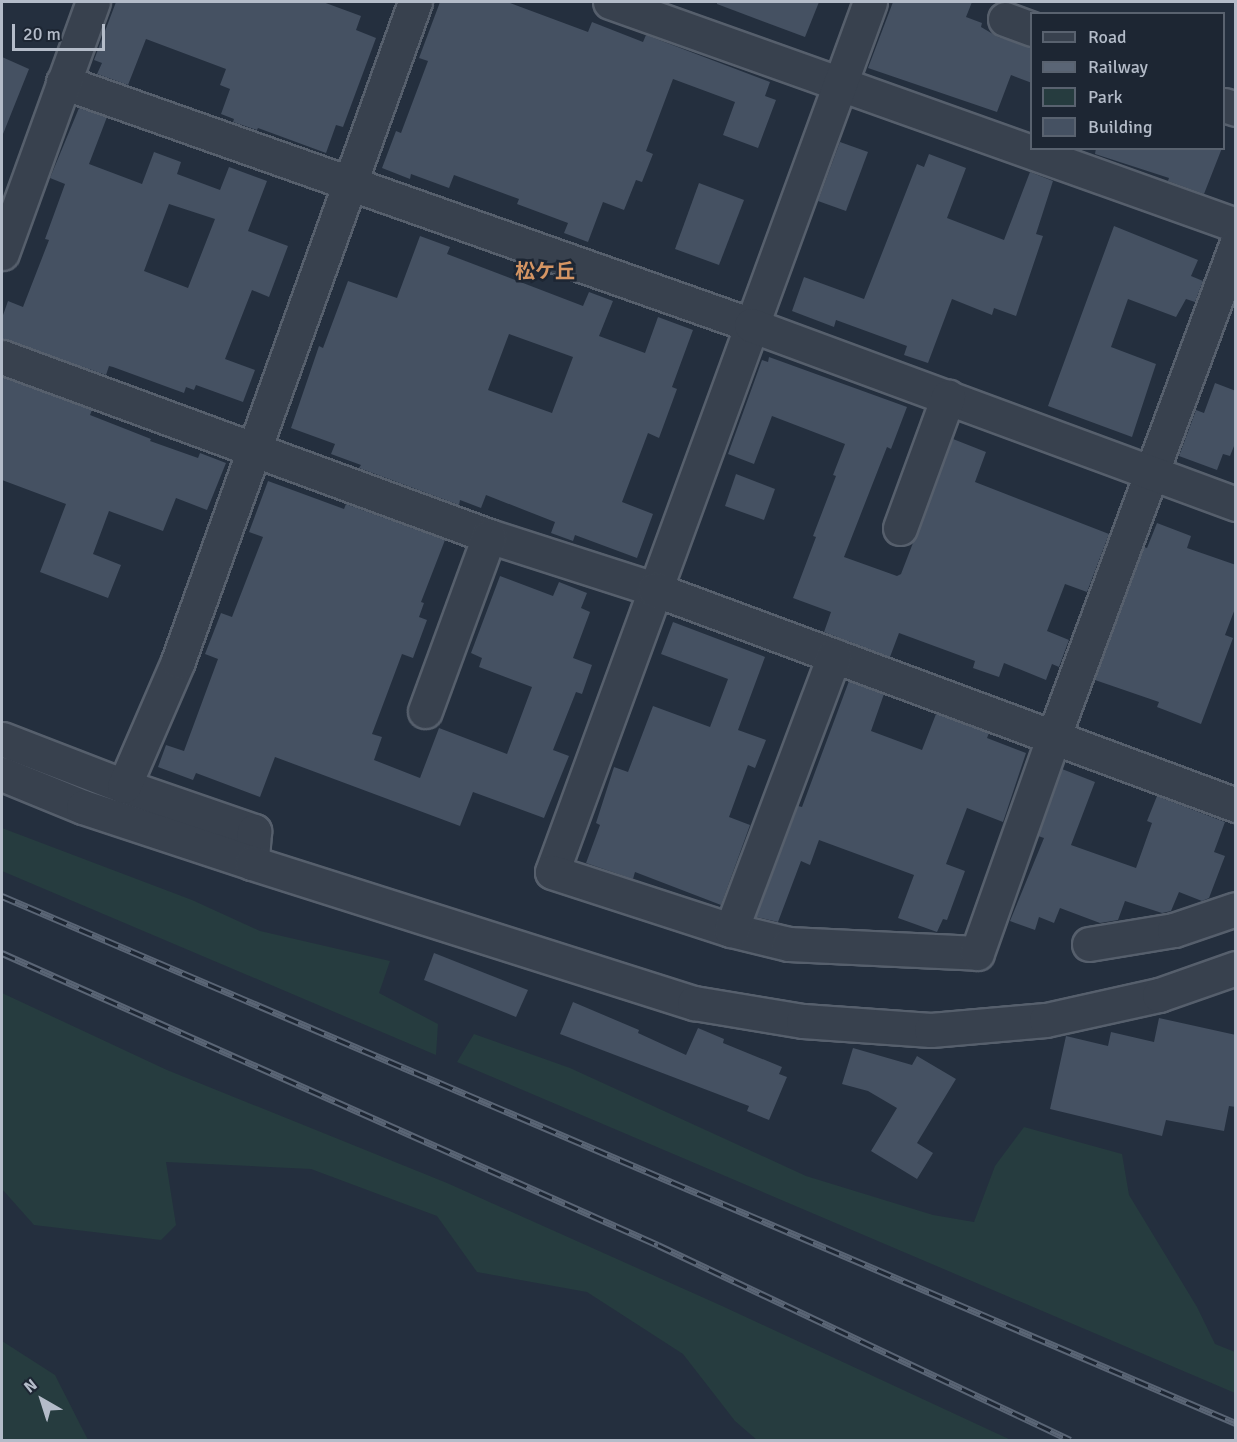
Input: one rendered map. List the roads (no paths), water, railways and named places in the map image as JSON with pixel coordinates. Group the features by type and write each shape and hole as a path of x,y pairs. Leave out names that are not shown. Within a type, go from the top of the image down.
{"street":[{"path":"2,253 93,2"},
{"path":"124,786 178,661 256,451 415,2"},
{"path":"610,2 840,82 1236,225"},
{"path":"870,2 552,872 730,930 789,944 977,953 1053,738 1236,245"},
{"path":"63,82 349,185 751,325 1236,504"},
{"path":"2,357 489,536 654,589 1236,805"},
{"path":"900,528 948,397"},
{"path":"425,711 489,536"},
{"path":"730,930 834,656"},
{"path":"2,740 124,786 254,831 252,864"},
{"path":"2,774 83,807 252,864 694,1003 803,1022 931,1029 1046,1020 1159,995 1236,969"},
{"path":"1089,944 1174,930 1236,909"}],"railway":[{"path":"2,896 1236,1423"},
{"path":"2,953 658,1245 1070,1440"}],"district":[{"name":"松ケ丘","path":"545,271"}]}
